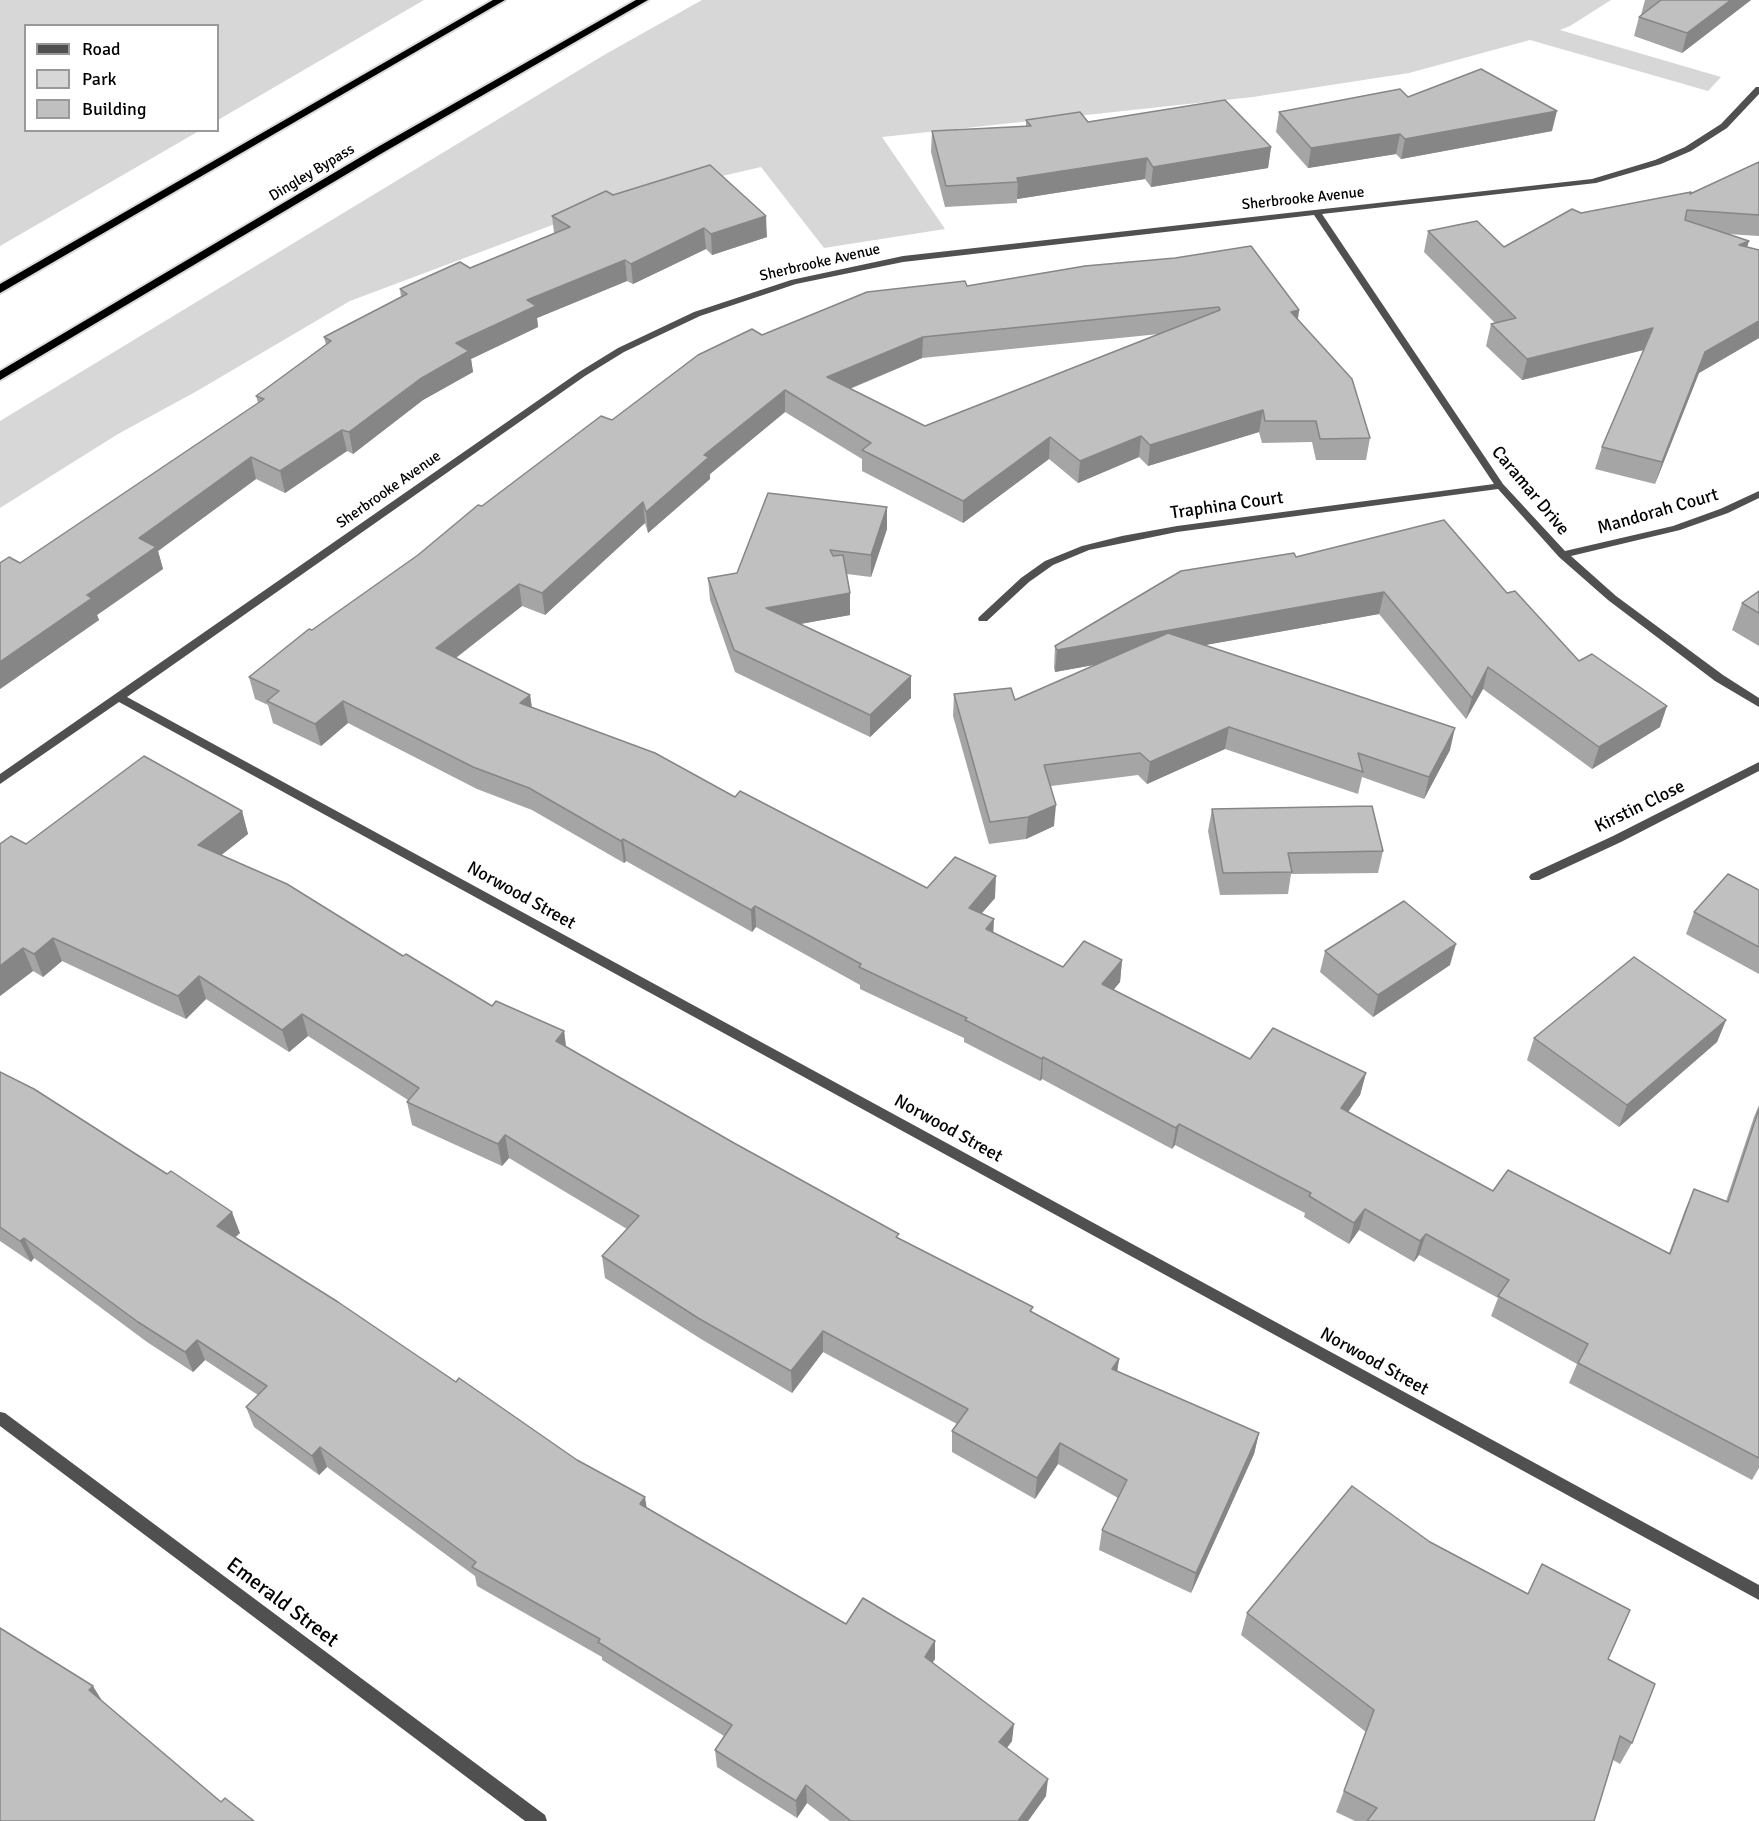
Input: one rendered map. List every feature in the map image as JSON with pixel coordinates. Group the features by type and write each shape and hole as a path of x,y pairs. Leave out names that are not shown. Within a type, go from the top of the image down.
{"highway":[{"path":"0,289 500,0"},
{"name":"Dingley Bypass","path":"0,376 380,150 642,0"}],"street":[{"name":"Sherbrooke Avenue","path":"0,780 582,374 621,350 697,314 794,282 903,259 1554,187 1593,180 1658,162 1708,138 1738,112 1759,88"},
{"name":"Caramar Drive","path":"1317,213 1500,486 1563,555 1612,598 1719,678 1759,703"},
{"name":"Traphina Court","path":"983,620 1004,597 1049,563 1104,543 1177,530 1500,486"},
{"name":"Mandorah Court","path":"1563,555 1676,528 1724,512 1759,494"},
{"name":"Norwood Street","path":"119,698 1759,1593"},
{"name":"Kirstin Close","path":"1535,877 1617,839 1759,766"},
{"name":"Emerald Street","path":"0,1418 539,1821"}],"green space":[{"path":"0,0 424,0 219,119 219,24 24,24 24,132 197,132 0,246"},
{"path":"702,0 1611,0 1560,30 1721,77 1708,91 1530,40 1409,73 1253,97 882,137 945,229 824,248 761,167 619,200 350,301 197,391 118,434 0,508 0,421 604,55"}],"building":[{"path":"1661,0 1731,0 1687,33 1639,17"},
{"path":"1481,69 1557,111 1405,139 1400,134 1311,148 1279,112 1400,89 1408,97"},
{"path":"1225,100 1271,147 1153,167 1147,158 1017,178 1018,182 946,186 932,131 1031,126 1026,120 1080,112 1088,122"},
{"path":"1759,162 1759,215 1687,210 1685,220 1749,241 1739,245 1759,250 1759,321 1705,352 1662,462 1602,447 1653,328 1527,359 1491,324 1516,318 1428,231 1477,221 1504,247 1572,209 1581,213 1691,192 1690,194"},
{"path":"710,165 766,216 711,234 704,228 631,264 625,260 527,300 536,306 456,343 469,351 420,379 349,432 342,430 280,471 251,457 139,538 156,547 87,595 92,598 0,662 0,563 9,557 20,563 264,399 256,396 331,341 324,337 407,294 400,289 460,262 470,268 570,227 552,216 606,191 613,195"},
{"path":"1251,246 1299,310 1291,312 1352,379 1370,438 1320,439 1316,421 1265,421 1263,410 1150,445 1141,436 1080,461 1050,437 963,501 862,450 871,443 785,390 704,455 709,457 646,512 643,502 542,593 519,584 436,648 530,695 520,703 655,753 735,797 740,791 927,888 955,857 996,876 969,908 994,919 986,929 1063,967 1084,941 1122,960 1102,984 1250,1059 1273,1028 1366,1073 1341,1108 1493,1191 1508,1170 1670,1254 1694,1189 1728,1202 1759,1109 1759,1458 1578,1363 1588,1344 1498,1296 1509,1280 1426,1234 1420,1241 1365,1209 1354,1223 1309,1196 1311,1193 1179,1124 1176,1128 1043,1057 1042,1059 965,1020 967,1018 859,967 861,964 755,906 751,910 623,839 621,841 529,788 473,767 343,701 315,724 267,701 279,691 249,677 309,629 312,630 418,555 478,505 482,506 601,416 612,420 698,355 752,329 762,335 867,292 965,281 967,286 1085,266 1175,258","holes":["1219,307 1220,310 925,426 827,377 923,337"]},
{"path":"768,493 887,507 871,555 830,550 833,556 843,555 850,593 766,608 911,676 870,715 734,650 708,578 737,573"},
{"path":"1444,520 1507,593 1515,591 1579,661 1592,654 1667,706 1599,747 1488,667 1472,698 1384,592 1057,650 1055,646 1181,571 1294,553 1296,557"},
{"path":"1759,591 1759,613 1742,603"},
{"path":"1168,633 1455,728 1429,777 1358,753 1363,772 1229,727 1150,762 1140,753 1044,765 1056,805 1028,817 990,822 954,694 1011,688 1015,700"},
{"path":"144,756 242,811 198,845 287,884 403,956 406,954 492,1006 496,1001 564,1031 556,1041 899,1234 896,1237 1033,1307 1030,1311 1119,1359 1112,1369 1259,1433 1196,1573 1102,1530 1127,1480 1060,1443 1037,1478 952,1431 968,1409 823,1331 791,1371 698,1318 602,1256 639,1216 505,1135 498,1144 407,1102 419,1088 302,1014 282,1030 199,976 178,996 53,938 34,954 23,948 0,966 0,844 11,836 26,844"},
{"path":"1372,806 1383,851 1288,853 1292,872 1223,873 1212,809"},
{"path":"1728,874 1759,890 1759,947 1694,912"},
{"path":"1404,901 1456,944 1378,995 1325,951"},
{"path":"1634,957 1726,1020 1627,1105 1534,1038"},
{"path":"0,1072 34,1089 167,1174 171,1171 232,1212 217,1226 338,1302 456,1382 459,1378 577,1460 645,1497 640,1504 846,1624 863,1598 935,1641 925,1657 1014,1724 999,1742 1048,1779 1018,1821 851,1821 806,1785 796,1801 715,1750 732,1725 598,1642 600,1639 472,1567 476,1562 320,1447 312,1456 246,1407 267,1386 197,1340 185,1352 138,1322 24,1238 20,1241 0,1227"},
{"path":"1352,1486 1430,1542 1528,1594 1542,1564 1630,1610 1608,1659 1655,1684 1632,1743 1620,1736 1594,1821 1367,1821 1377,1808 1344,1791 1374,1710 1247,1613"},
{"path":"0,1628 93,1686 89,1690 221,1802 225,1798 254,1821 0,1821"}]}
